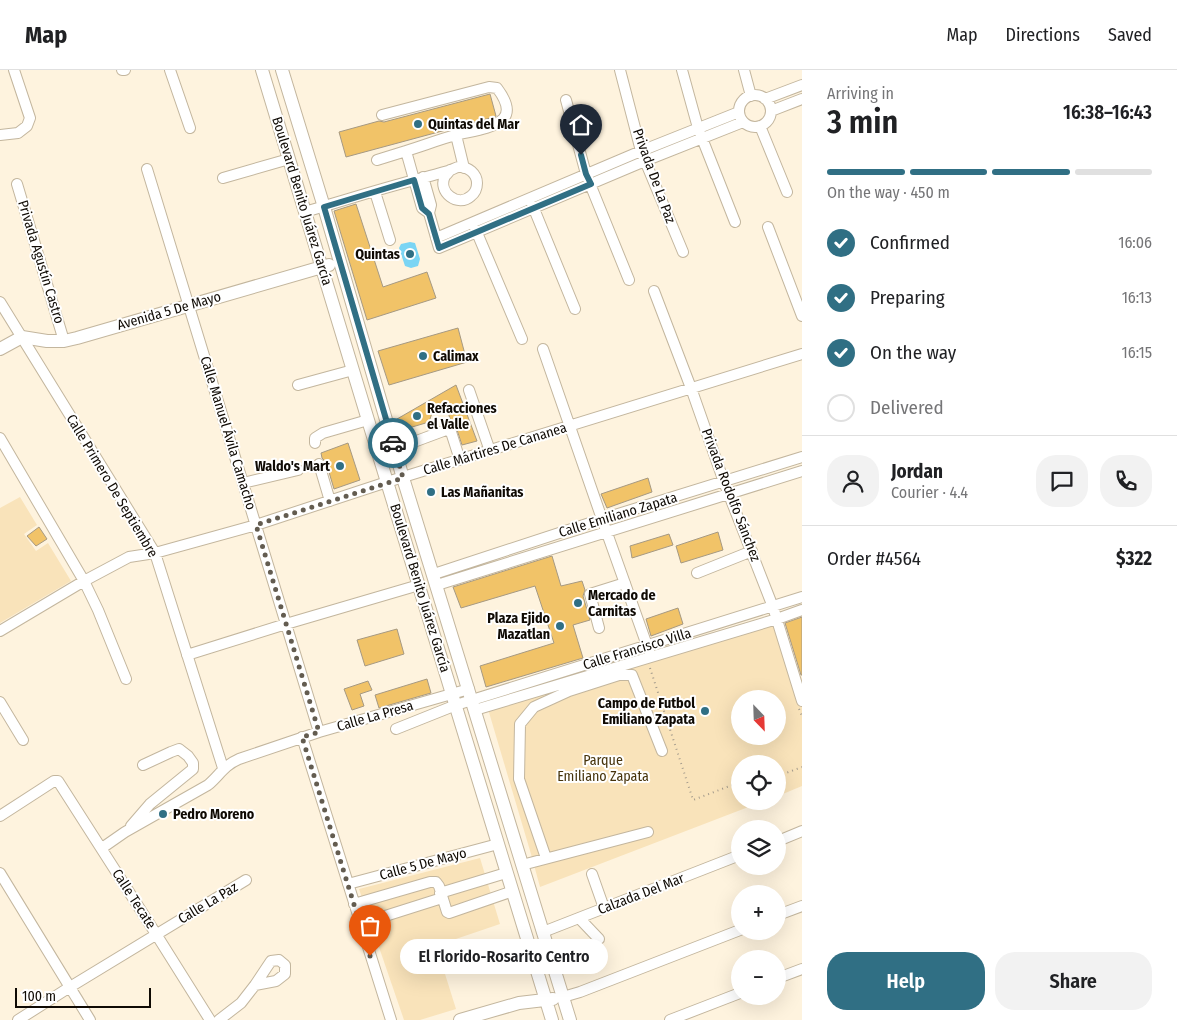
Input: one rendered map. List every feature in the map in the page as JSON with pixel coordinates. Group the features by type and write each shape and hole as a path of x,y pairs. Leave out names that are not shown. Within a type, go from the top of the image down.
{"main road":[{"name":"Boulevard Benito Juárez García","path":"262,70 552,1020"},
{"name":"Boulevard Benito Juárez García","path":"282,70 403,478 570,1020"},
{"name":"Avenida 5 De Mayo","path":"22,337 47,341 64,341 339,262"},
{"path":"0,349 22,337"},
{"path":"460,1020 520,1003 563,997"}],"street":[{"path":"0,136 18,133 27,126 30,118 14,70"},
{"path":"170,70 190,128"},
{"name":"Privada De La Paz","path":"620,70 641,151 683,252"},
{"path":"682,70 700,133 735,222"},
{"path":"744,70 751,96"},
{"path":"765,99 802,85"},
{"path":"377,160 491,126 504,119 507,112 504,96 497,88 488,87 382,115"},
{"path":"751,96 759,96 765,99 771,111 766,122 754,127 744,122 739,112 742,102 751,96"},
{"path":"771,111 802,99"},
{"path":"566,100 586,174 629,280"},
{"path":"436,238 475,227 532,203 591,184 645,161 739,112"},
{"path":"532,203 586,174 641,151 744,122"},
{"path":"760,126 787,192"},
{"path":"456,135 464,168"},
{"path":"406,151 418,179 422,208 429,214 439,248 475,227"},
{"path":"223,178 290,159"},
{"path":"305,212 458,167 467,168 474,173 477,181 476,190 471,197 463,200 454,199 447,194 444,186 445,177 450,170"},
{"name":"Calle Manuel Ávila Camacho","path":"147,169 319,732"},
{"name":"Privada Agustín Castro","path":"17,184 64,341"},
{"path":"375,192 390,240"},
{"path":"532,203 575,309"},
{"path":"475,227 522,339"},
{"path":"768,227 802,316"},
{"name":"Privada Rodolfo Sánchez","path":"654,291 724,482 773,607 802,701"},
{"name":"Calle Primero De Septiembre","path":"0,302 155,553 224,768"},
{"path":"543,349 651,657"},
{"name":"Calle Mártires De Cananea","path":"0,632 84,581 129,557 155,553 256,525 387,482 802,354"},
{"path":"298,385 353,370"},
{"path":"469,390 490,451"},
{"path":"315,443 317,435 368,420"},
{"path":"395,449 446,430 451,432 460,460"},
{"path":"0,438 84,581 126,679"},
{"name":"Calle Emiliano Zapata","path":"435,579 602,519 802,457"},
{"path":"319,464 330,501"},
{"path":"243,483 298,470"},
{"name":"Calle Emiliano Zapata","path":"435,579 606,532 802,471"},
{"path":"698,573 752,551"},
{"path":"599,628 590,594 625,583"},
{"path":"187,655 419,585"},
{"name":"Calle Francisco Villa","path":"472,699 802,597"},
{"name":"Calle Francisco Villa","path":"472,699 651,657 802,610"},
{"path":"546,858 518,779 520,724 534,708 594,683 619,675 632,675 662,751"},
{"path":"396,729 454,699"},
{"name":"Calle La Presa","path":"102,848 125,832 208,785 229,763 319,732 454,699 472,699"},
{"path":"0,702 23,740"},
{"path":"302,737 391,1020"},
{"path":"125,832 150,804 193,769 193,763 179,749 143,765"},
{"name":"Calle Tecate","path":"0,816 56,780 58,781 210,1020"},
{"path":"786,838 802,831"},
{"path":"522,865 648,832"},
{"name":"Calle 5 De Mayo","path":"348,884 498,844"},
{"name":"Calzada Del Mar","path":"543,932 731,859"},
{"path":"0,873 90,1020"},
{"path":"360,924 506,873"},
{"path":"592,874 604,908"},
{"name":"Calle La Paz","path":"18,1020 246,880"},
{"path":"354,904 430,882 436,882 446,912 449,913 512,891"},
{"path":"786,912 802,906"},
{"path":"579,918 599,939"},
{"path":"563,997 731,933"},
{"path":"786,975 802,969"},
{"path":"219,1020 241,1003 255,985"},
{"path":"670,1020 731,996"}],"path":[{"path":"650,668 693,800 731,786"},
{"path":"786,773 802,767"}],"green space":[{"path":"20,497 37,525 24,534 36,551 48,543 71,581 0,623 0,508"},
{"name":"Parque Emiliano Zapata","path":"768,622 783,626 802,680 802,786 786,793 786,755 731,755 731,810 741,810 540,887 488,709"},
{"path":"480,858 500,924 444,943 446,956 440,958 456,1009 420,1020 404,1020 359,889"}],"water":[{"name":"Quintas","path":"415,243 420,259 418,266 411,268 405,266 399,248 401,244"}],"building":[{"name":"Quintas del Mar","path":"490,94 496,116 494,117 346,157 339,132"},
{"path":"356,204 383,287 427,272 436,298 367,320 334,211"},
{"name":"Calimax","path":"458,328 467,362 389,385 378,351"},
{"name":"Refacciones el Valle","path":"456,385 477,441 462,445 457,430 452,425 447,409 432,413 429,422 402,430 397,419"},
{"name":"Waldo's Mart","path":"348,443 360,480 334,489 326,462 322,458 321,453"},
{"path":"648,478 652,492 607,508 601,494"},
{"path":"39,527 47,539 36,546 27,536"},
{"path":"718,532 723,550 681,563 676,546"},
{"path":"669,534 673,545 632,558 630,546"},
{"name":"Plaza Ejido Mazatlan","path":"552,556 561,586 582,581 585,590 583,596 590,620 573,625 583,658 486,687 480,666 554,643 535,586 461,608 453,587"},
{"path":"678,608 683,624 651,636 646,619"},
{"path":"802,617 802,675 801,675 785,623"},
{"path":"397,629 404,654 365,666 357,640"},
{"path":"427,679 431,693 379,708 375,695"},
{"path":"368,681 372,690 360,694 364,706 352,710 344,689"}],"way so far":[{"path":"370,956 302,737 319,732 256,525 403,478 393,443"}],"place":[{"name":"Quintas del Mar","path":"418,124"},
{"name":"Quintas","path":"410,254"},
{"name":"Calimax","path":"423,356"},
{"name":"Refacciones el Valle","path":"417,416"},
{"name":"Waldo's Mart","path":"340,466"},
{"name":"Las Mañanitas","path":"431,492"},
{"name":"Mercado de Carnitas","path":"578,603"},
{"name":"Plaza Ejido Mazatlan","path":"560,626"},
{"name":"Campo de Futbol Emiliano Zapata","path":"705,711"},
{"name":"Pedro Moreno","path":"163,814"},
{"name":"El Florido-Rosarito Centro","path":"370,956"}],"route":[{"path":"393,443 324,207 414,180 422,208 429,214 439,248 591,184 581,155"}]}
